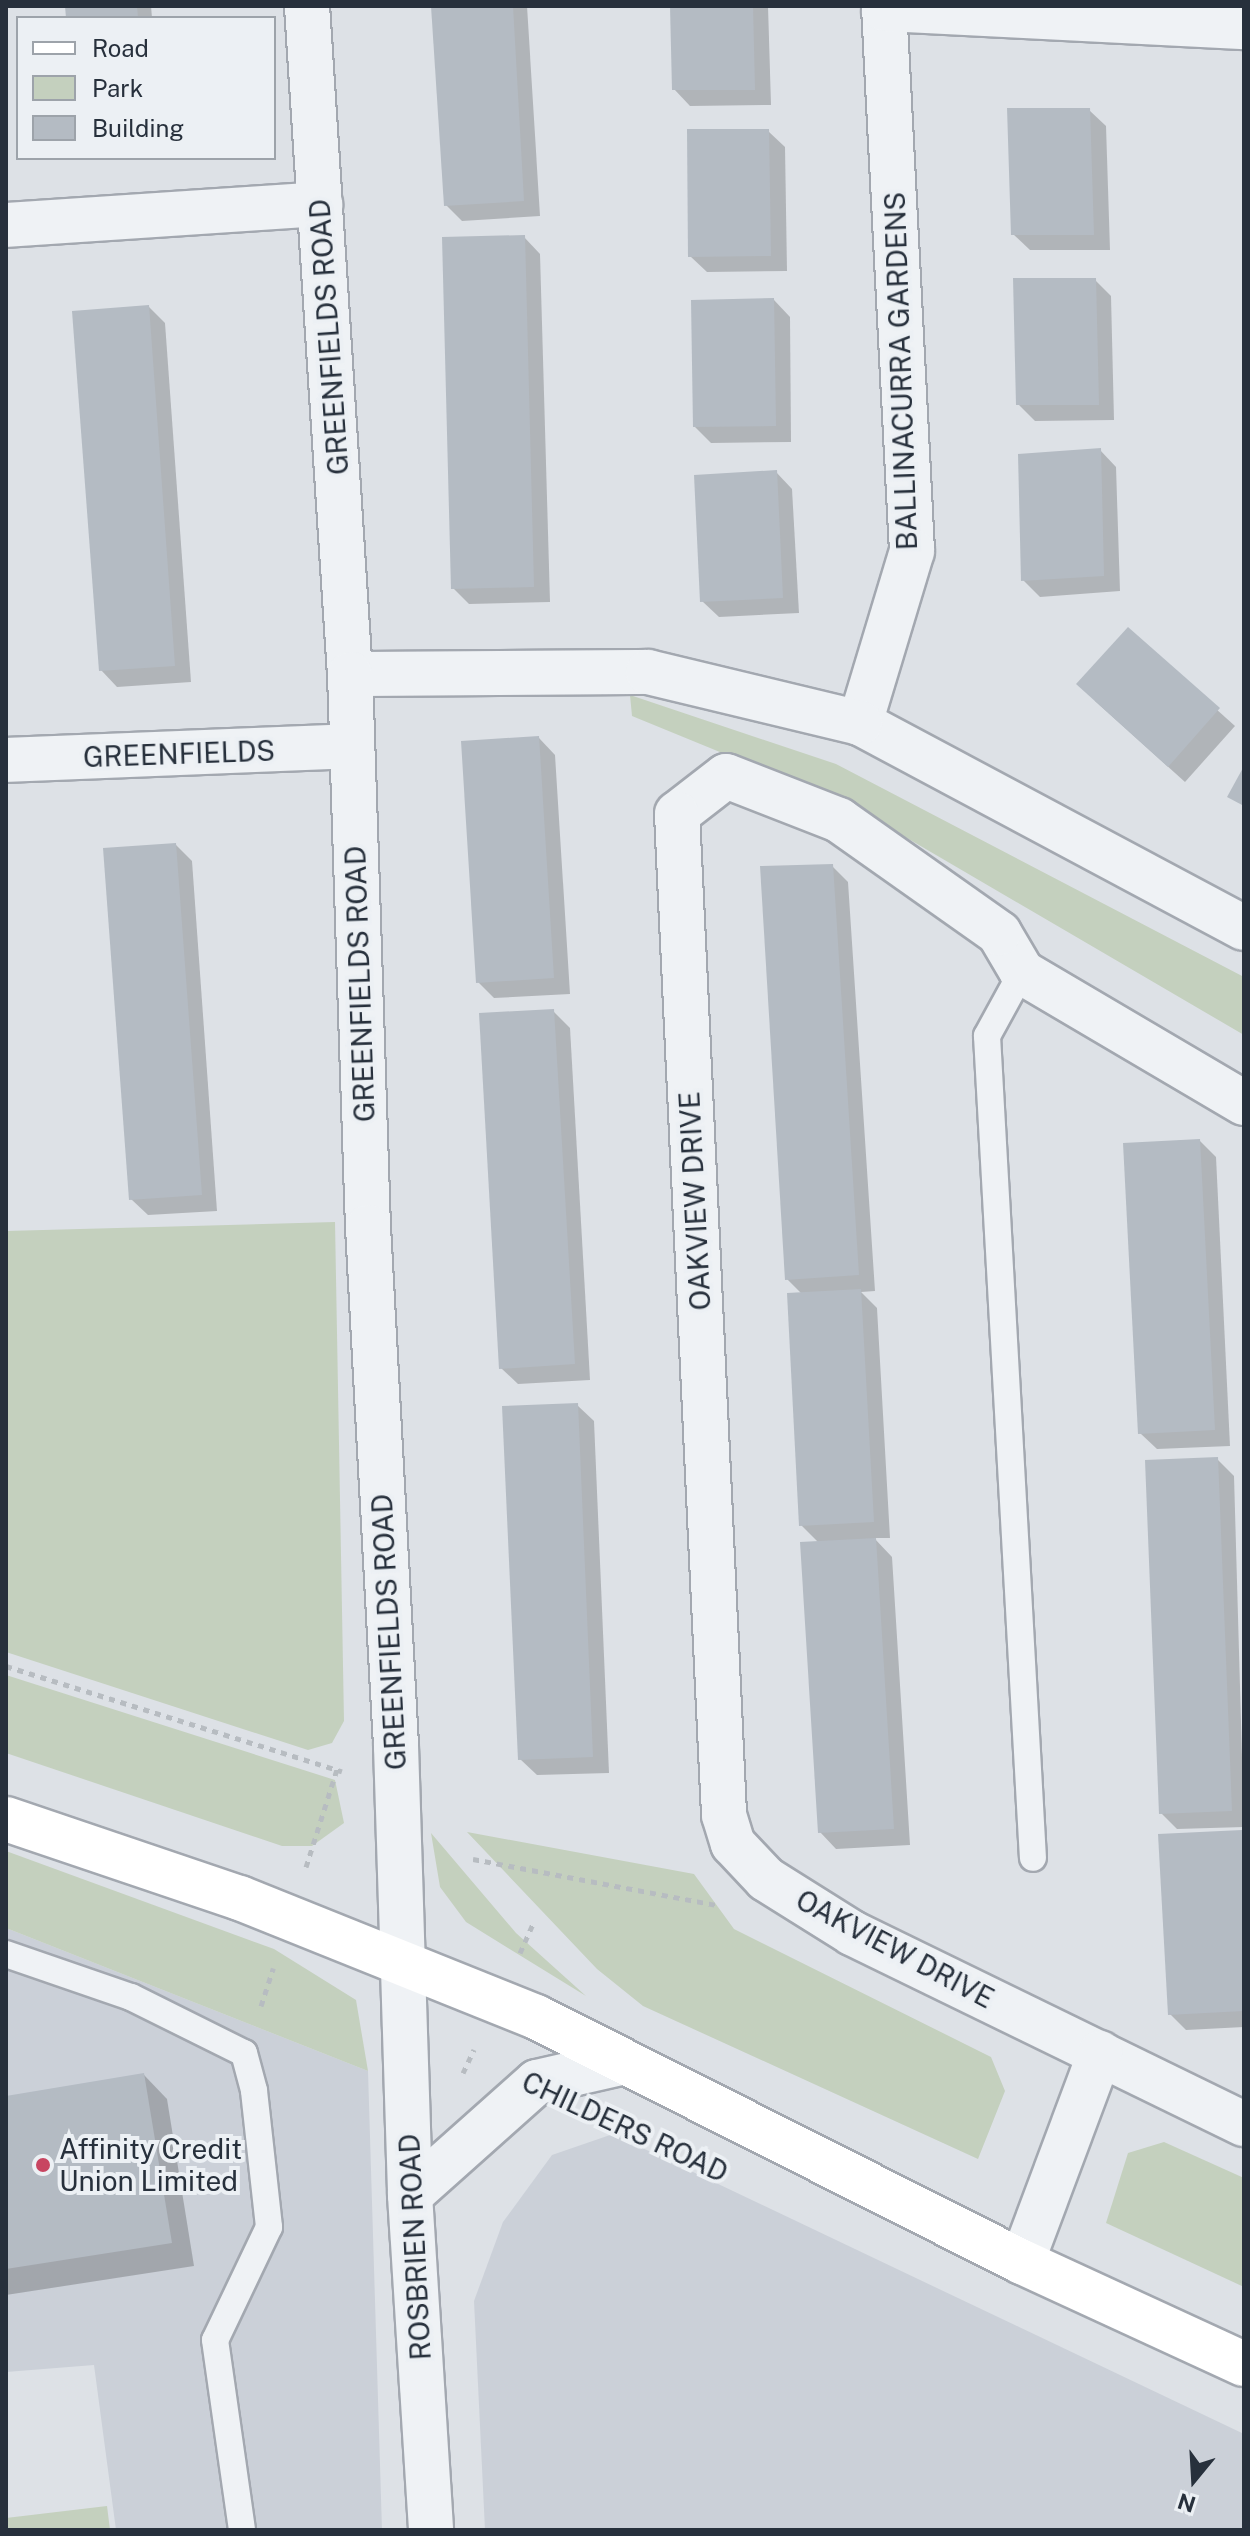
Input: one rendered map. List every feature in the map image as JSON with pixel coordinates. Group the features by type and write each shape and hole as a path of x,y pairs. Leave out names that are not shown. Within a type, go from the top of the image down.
{"main road":[{"name":"CHILDERS ROAD","path":"6,1819 240,1898 536,2017 1022,2262 1244,2364"}],"street":[{"name":"GREENFIELDS ROAD","path":"307,6 350,674 368,1227 396,1746 403,1963"},
{"name":"BALLINACURRA GARDENS","path":"860,723 886,649 912,551 884,7 1244,27"},
{"path":"6,225 320,204"},
{"path":"350,674 648,672 860,723 1244,928"},
{"name":"GREENFIELDS","path":"6,760 352,746"},
{"name":"OAKVIEW DRIVE","path":"1244,1103 1022,972 999,933 839,820 726,776 677,814 724,1815 733,1844 766,1879 852,1933 1244,2124"},
{"name":"ROSBRIEN ROAD","path":"403,1963 410,2195 431,2530"},
{"path":"1022,2262 1100,2053"},
{"path":"410,2195 537,2082 625,2062"}],"lane":[{"path":"1022,972 987,1036 1033,1858"},
{"path":"6,1954 131,1997 244,2053 254,2091 269,2227 215,2340 242,2530"}],"path":[{"path":"6,1666 337,1769"},
{"path":"473,1859 729,1907"},
{"name":"CHILDERS ROAD","path":"404,2026 476,2065 537,2082"}],"shaded area":[{"path":"6,1928 368,2071 382,2530 116,2530 94,2365 6,2372"},
{"path":"613,2134 1244,2434 1244,2530 485,2530 474,2301 503,2222 552,2155"}],"green space":[{"path":"630,695 836,764 1244,977 1244,1035 854,807 632,716"},
{"path":"335,1222 344,1721 332,1743 308,1750 6,1652 6,1231"},
{"path":"6,1675 335,1780 344,1823 312,1846 282,1846 6,1753"},
{"path":"467,1832 694,1874 734,1929 991,2057 1005,2091 978,2159 643,2006 597,1969"},
{"path":"431,1833 516,1933 586,1996 466,1922 440,1887"},
{"path":"6,1851 274,1949 356,2000 368,2071 6,1928"},
{"path":"1164,2142 1244,2178 1244,2287 1106,2223 1128,2153"},
{"path":"107,2506 110,2530 6,2530 6,2518"}],"building":[{"path":"65,6 137,6 138,16 66,16"},
{"path":"431,6 513,6 524,201 444,206"},
{"path":"670,6 753,6 755,90 672,90"},
{"path":"1007,108 1090,108 1094,235 1011,235"},
{"path":"687,129 769,129 771,256 688,257"},
{"path":"525,235 534,587 451,589 442,237"},
{"path":"1013,278 1096,278 1099,405 1016,405"},
{"path":"774,298 776,426 693,427 691,300"},
{"path":"149,305 175,666 99,671 72,311"},
{"path":"1101,448 1104,576 1021,581 1018,454"},
{"path":"777,470 783,598 700,602 694,475"},
{"path":"1128,627 1220,708 1168,767 1076,684"},
{"path":"539,736 554,978 476,983 461,741"},
{"path":"1244,766 1244,806 1227,797"},
{"path":"176,843 202,1195 129,1200 103,848"},
{"path":"833,864 859,1275 785,1280 760,866"},
{"path":"554,1009 575,1364 499,1369 479,1013"},
{"path":"1200,1139 1215,1430 1138,1434 1123,1143"},
{"path":"861,1289 874,1522 799,1526 787,1293"},
{"path":"578,1403 593,1757 518,1760 502,1406"},
{"path":"1218,1457 1232,1811 1159,1814 1145,1460"},
{"path":"876,1538 894,1829 818,1833 800,1542"},
{"path":"1242,1830 1244,2011 1168,2015 1158,1834"},
{"path":"144,2073 172,2243 6,2269 6,2096"}],"place":[{"name":"Affinity Credit Union Limited","path":"43,2165"}]}
